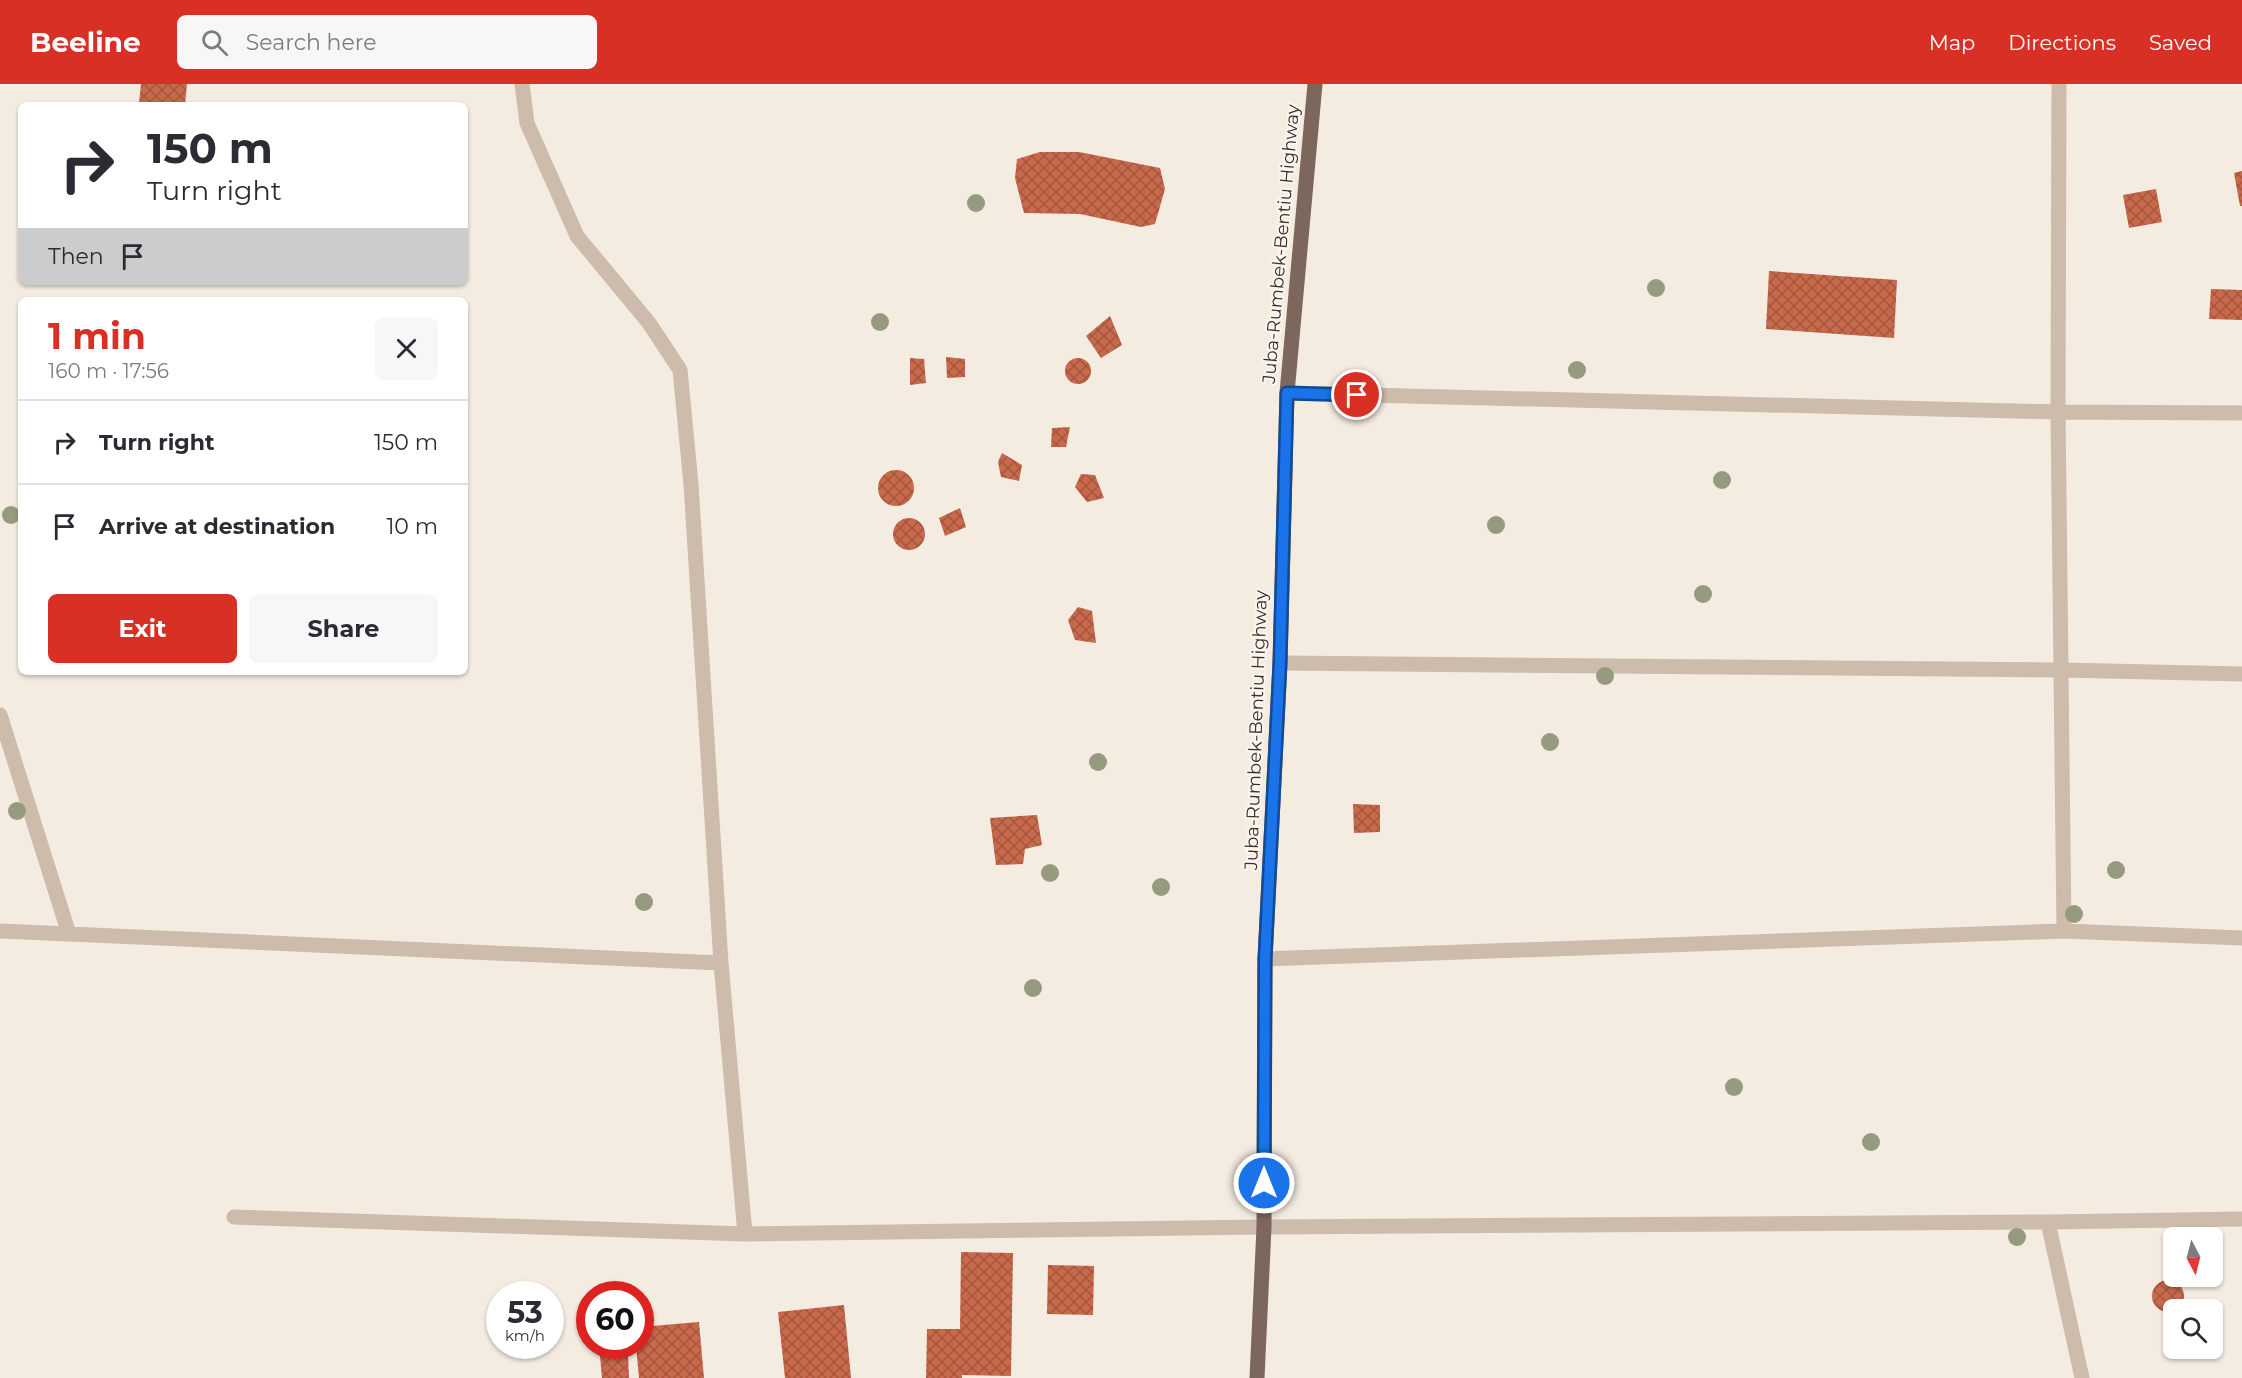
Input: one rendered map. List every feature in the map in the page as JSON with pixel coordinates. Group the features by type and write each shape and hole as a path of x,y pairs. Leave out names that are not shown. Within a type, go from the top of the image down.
{"main road":[{"name":"Juba-Rumbek-Bentiu Highway","path":"1257,1378 1263,1227 1265,959 1280,663 1287,393 1315,84"}],"street":[{"path":"522,84 527,123 577,236 649,323 680,370 691,484 721,963 745,1234"},
{"path":"2059,84 2058,412 2064,931"},
{"path":"1287,393 2058,412 2242,413"},
{"path":"1280,663 2062,670 2242,674"},
{"path":"0,715 69,934"},
{"path":"0,931 721,963"},
{"path":"1265,959 2064,931 2242,938"},
{"path":"234,1217 745,1234 1263,1227 2242,1219"},
{"path":"2048,1222 2082,1378"}],"building":[{"path":"141,84 187,84 185,102 139,102"},
{"path":"1040,152 1079,152 1160,168 1165,189 1155,224 1141,227 1080,214 1024,213 1015,178 1017,159"},
{"path":"2242,171 2242,206 2240,206 2234,173"},
{"path":"2156,189 2162,222 2129,228 2123,195"},
{"path":"1769,271 1897,280 1894,338 1766,329"},
{"path":"2211,289 2242,290 2242,320 2209,319"},
{"path":"1110,316 1122,345 1101,358 1086,336"},
{"path":"946,357 965,359 965,377 947,378"},
{"path":"910,358 924,359 926,383 910,385"},
{"path":"1078,358 1087,362 1091,371 1087,380 1078,384 1069,380 1065,371 1069,362"},
{"path":"1070,427 1066,447 1051,447 1052,428"},
{"path":"1002,453 1022,465 1019,481 1001,477 998,462"},
{"path":"896,470 909,475 914,488 909,501 896,506 883,501 878,488 883,475"},
{"path":"1081,474 1095,475 1104,498 1087,502 1075,487"},
{"path":"960,508 966,527 945,536 939,518"},
{"path":"909,518 920,523 925,534 920,545 909,550 898,545 893,534 898,523"},
{"path":"1078,607 1092,611 1096,643 1075,640 1068,620"},
{"path":"1353,804 1380,805 1380,832 1354,833"},
{"path":"1037,815 1042,845 1025,849 1023,864 996,865 990,818"},
{"path":"961,1252 1013,1253 1011,1376 962,1375 962,1378 926,1378 927,1329 960,1329"},
{"path":"1048,1265 1094,1266 1093,1315 1047,1314"},
{"path":"2162,1281 2163,1287 2181,1287 2184,1299 2163,1299 2163,1311 2153,1302 2153,1290"},
{"path":"844,1305 851,1378 785,1378 778,1312"},
{"path":"699,1322 704,1378 639,1378 637,1359 654,1359 654,1326"},
{"path":"600,1359 628,1359 629,1378 602,1378"}],"route":[{"path":"1264,1183 1265,959 1280,663 1287,393 1357,395"}]}
